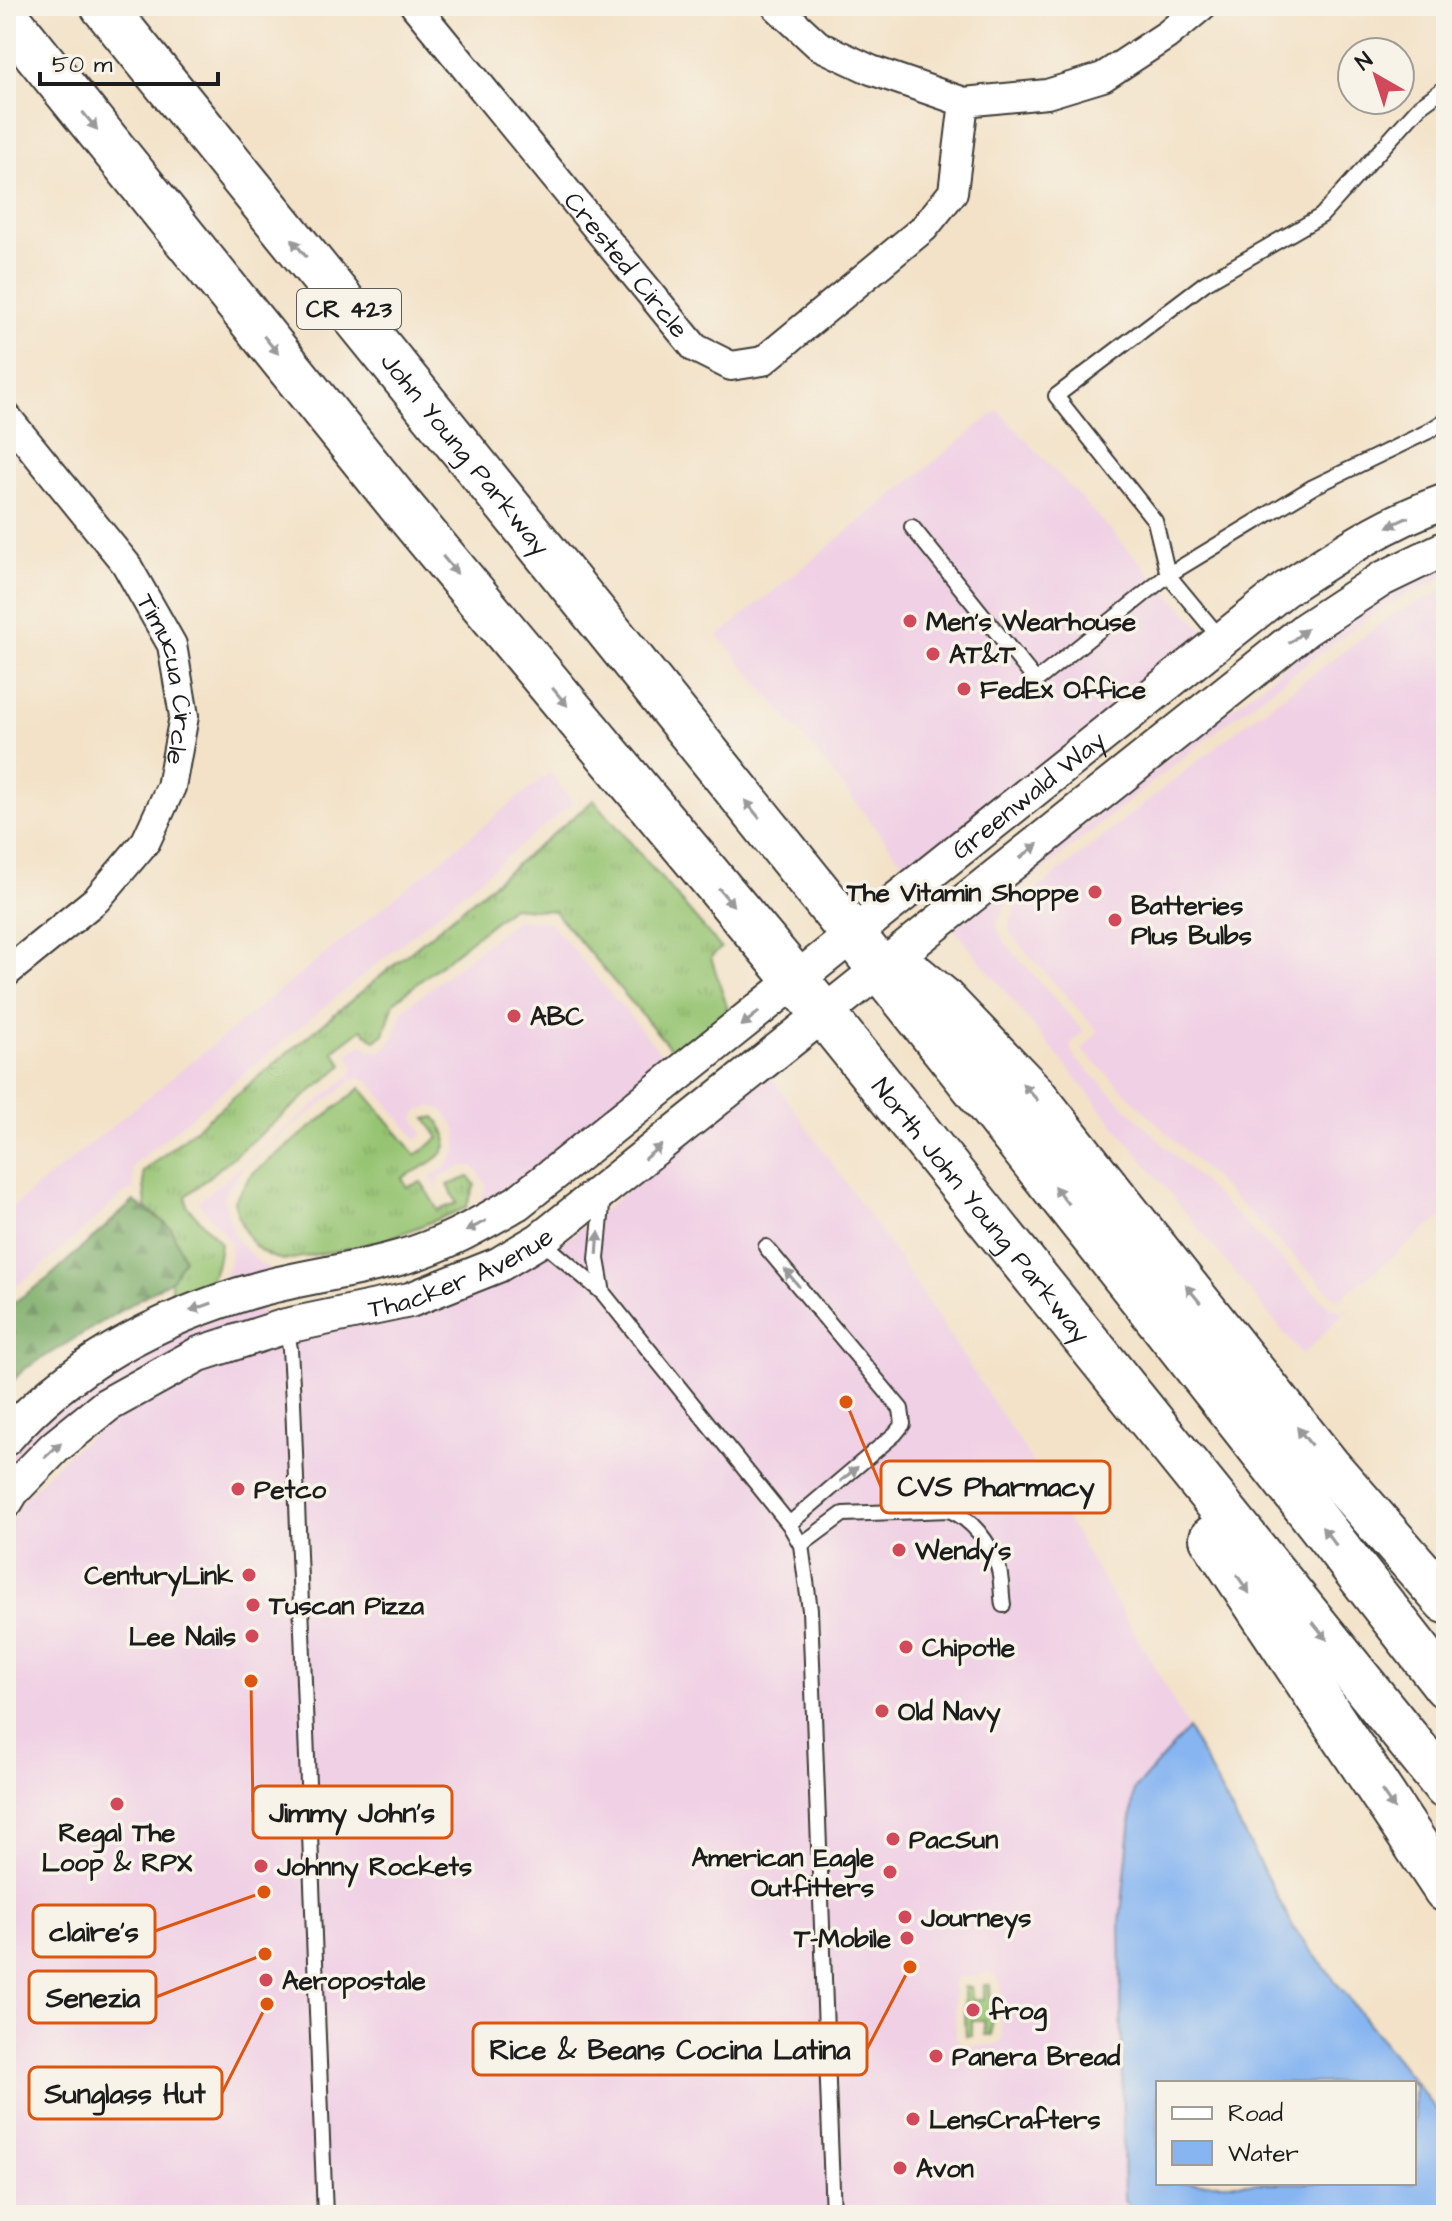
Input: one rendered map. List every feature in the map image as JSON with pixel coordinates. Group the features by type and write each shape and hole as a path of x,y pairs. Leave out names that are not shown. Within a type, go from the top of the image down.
{"highway":[{"name":"John Young Parkway","path":"103,6 854,934"},
{"name":"North John Young Parkway","path":"6,16 400,505 797,981 1446,1787"},
{"path":"854,934 888,964 941,998 1032,1093 1328,1466 1446,1601"},
{"path":"888,964 1446,1686"},
{"path":"990,1222 1161,1462 1446,1890"}],"street":[{"name":"Crested Circle","path":"415,6 695,348 731,366 763,361 924,228 953,192 964,102"},
{"path":"776,6 818,45 871,70 964,102 1047,94 1103,77 1167,35 1202,6"},
{"name":"Timucua Circle","path":"6,416 126,564 172,645 184,716 171,787 146,841 97,899 6,973"},
{"name":"Greenwald Way","path":"854,934 1284,590 1385,527 1446,501"},
{"name":"Greenwald Way","path":"888,964 1251,673 1345,602 1395,572 1446,548"},
{"path":"1221,640 1251,673"},
{"name":"Thacker Avenue","path":"6,1438 70,1377 132,1337 196,1308 261,1288 403,1257 442,1242 517,1203 854,934"},
{"name":"Thacker Avenue","path":"6,1501 55,1447 107,1405 199,1354 286,1326 410,1300 498,1265 540,1240 888,964"},
{"path":"540,1240 533,1213 537,1198 552,1177"},
{"path":"261,1288 286,1326"}],"lane":[{"path":"1221,640 1168,575 1155,521 1056,396 1205,283 1321,216 1420,106 1446,87"},
{"path":"912,527 1036,681 1168,575 1313,487 1446,420"},
{"path":"603,1192 597,1259 603,1293"},
{"path":"540,1240 603,1293 789,1524 801,1545 810,1610 833,2215"},
{"path":"766,1247 901,1409 903,1424 789,1524"},
{"path":"286,1326 294,1417 325,2215"},
{"path":"801,1545 843,1514 949,1510 964,1516 983,1539 999,1567 1003,1605"}],"shaded area":[{"path":"998,410 1207,634 910,872 823,761 718,636"},
{"path":"1446,563 1446,576 1383,607 1225,724 1010,896 998,921 998,930 1006,944 1083,1031 1071,1044 1075,1058 1331,1308 1343,1311 1353,1304 1302,1355 954,929 1352,613"},
{"path":"1446,589 1446,1214 1338,1300 1082,1050 1098,1031 1013,937 1008,927 1017,905 1233,733 1391,616"},
{"path":"550,772 572,803 135,1163 132,1169 134,1190 126,1192 6,1294 6,1212"},
{"path":"517,919 550,922 671,1065 543,1167 477,1210 486,1186 472,1166 440,1176 437,1186 441,1196 430,1177 446,1167 457,1150 457,1130 443,1110 431,1106 416,1112 415,1119 423,1134 417,1140 369,1081 360,1077 354,1079 245,1164 223,1197 235,1238 261,1264 271,1269 219,1287 229,1266 231,1242 198,1202 351,1074 354,1066 348,1055 362,1044 370,1051 382,1051 394,1038 403,1010"},
{"path":"770,1075 900,1260 1037,1469 1159,1674 1188,1729 1134,1790 1120,1923 1124,2200 1138,2215 6,2215 6,1528 23,1500 64,1457 115,1417 205,1366 557,1248","holes":["992,1974 999,1979 1001,1986 1002,2039 996,2045 964,2046 956,2038 954,1983 959,1977"]},
{"path":"257,1304 266,1318 6,1478 6,1459 78,1388 139,1349"}],"green space":[{"path":"594,800 721,948 711,957 728,1010 677,1056 554,911 512,907 394,1002 384,1034 375,1041 362,1029 333,1051 343,1065 186,1196 187,1206 220,1242 218,1255 213,1274 203,1286 171,1292 171,1280 184,1259 171,1228 146,1207 143,1172"},
{"path":"361,1088 416,1155 439,1138 426,1119 435,1117 444,1129 447,1140 445,1148 432,1162 402,1178 407,1187 421,1182 438,1210 457,1203 448,1185 469,1177 475,1185 466,1208 388,1239 358,1247 286,1260 265,1253 250,1240 240,1222 234,1201 252,1174"},
{"path":"134,1201 171,1228 184,1259 171,1280 23,1370 6,1389 6,1308 47,1279"},
{"path":"984,1985 990,1985 992,2035 985,2035 984,2021 972,2021 972,2035 966,2036 964,1987 971,1987 972,2000 984,1999"}],"water":[{"path":"1188,1729 1295,1930 1414,2081 1156,2081 1156,2185 1416,2185 1416,2084 1446,2122 1446,2215 1138,2215 1124,2200 1120,1923 1134,1790"}],"place":[{"name":"Men's Wearhouse","path":"910,621"},
{"name":"AT&T","path":"933,654"},
{"name":"FedEx Office","path":"964,689"},
{"name":"The Vitamin Shoppe","path":"1095,892"},
{"name":"Batteries Plus Bulbs","path":"1115,920"},
{"name":"ABC","path":"514,1016"},
{"name":"CVS Pharmacy","path":"846,1402"},
{"name":"Petco","path":"238,1489"},
{"name":"Wendy's","path":"899,1550"},
{"name":"CenturyLink","path":"249,1575"},
{"name":"Tuscan Pizza","path":"253,1605"},
{"name":"Lee Nails","path":"252,1636"},
{"name":"Chipotle","path":"906,1647"},
{"name":"Jimmy John's","path":"251,1681"},
{"name":"Old Navy","path":"882,1711"},
{"name":"Regal The Loop & RPX","path":"117,1804"},
{"name":"PacSun","path":"893,1839"},
{"name":"Johnny Rockets","path":"261,1866"},
{"name":"American Eagle Outfitters","path":"890,1872"},
{"name":"claire's","path":"264,1892"},
{"name":"Journeys","path":"905,1917"},
{"name":"T-Mobile","path":"907,1938"},
{"name":"Senezia","path":"265,1954"},
{"name":"Rice & Beans Cocina Latina","path":"910,1967"},
{"name":"Aeropostale","path":"266,1980"},
{"name":"Sunglass Hut","path":"267,2004"},
{"name":"frog","path":"973,2010"},
{"name":"Panera Bread","path":"936,2056"},
{"name":"LensCrafters","path":"913,2119"},
{"name":"Avon","path":"900,2168"}]}
